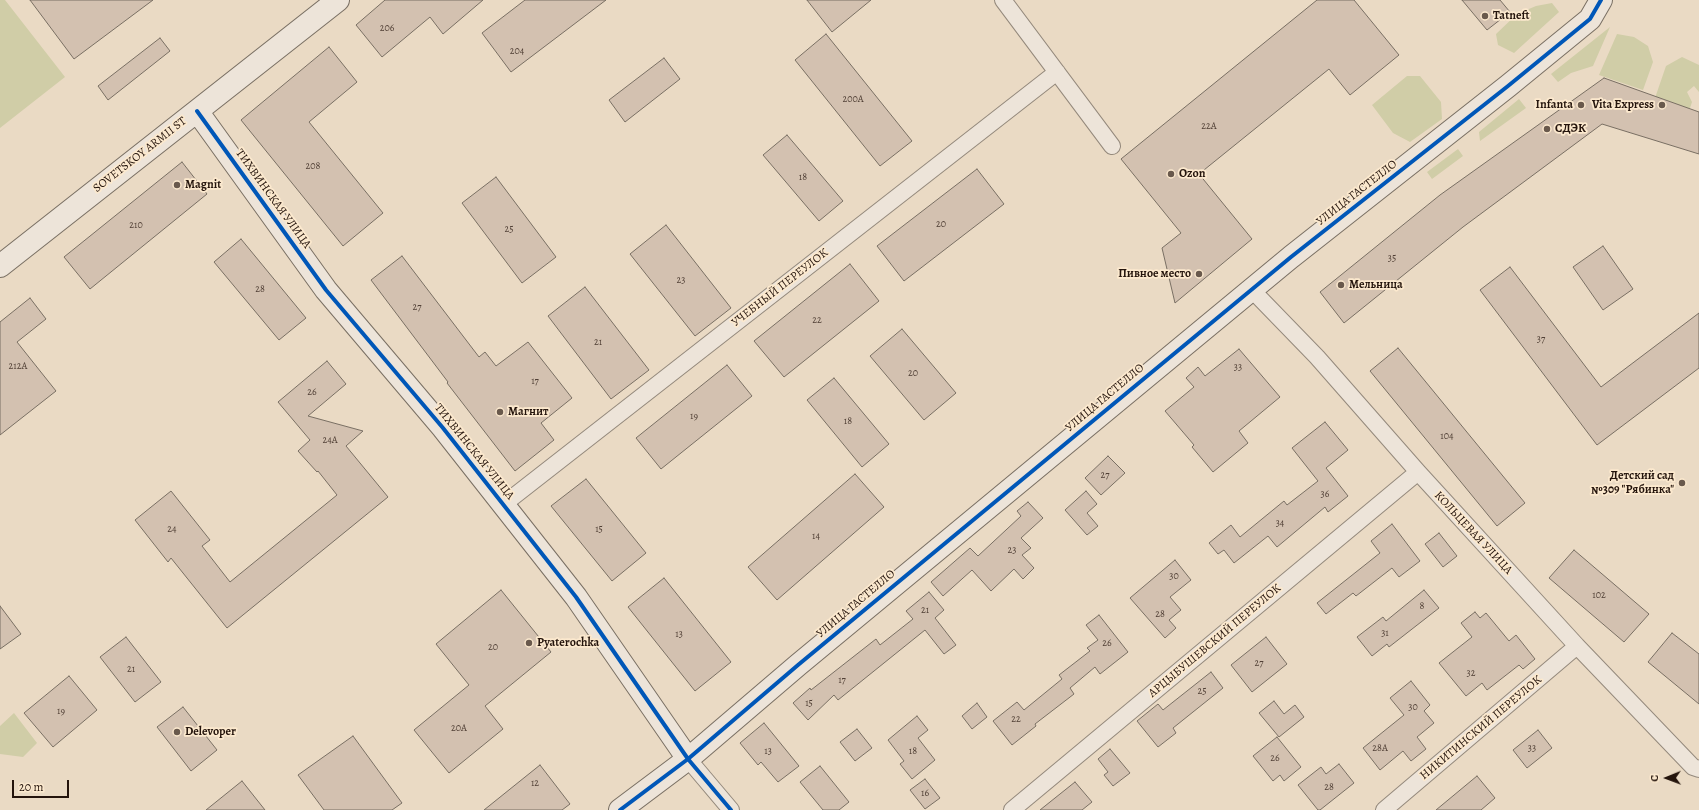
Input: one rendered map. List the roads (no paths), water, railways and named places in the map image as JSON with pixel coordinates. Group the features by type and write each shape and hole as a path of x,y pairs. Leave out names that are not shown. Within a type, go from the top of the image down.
{"street":[{"name":"SOVETSKOY ARMII ST","path":"0,266 338,0"},
{"path":"1003,0 1112,146"},
{"name":"УЛИЦА ГАСТЕЛЛО","path":"620,810 688,758 816,650 1291,257 1508,86 1590,18 1600,0"},
{"name":"УЧЕБНЫЙ ПЕРЕУЛОК","path":"504,504 1057,72"},
{"name":"ТИХВИНСКАЯ УЛИЦА","path":"197,110 326,290 504,504 576,597 688,758 731,810"},
{"name":"КОЛЬЦЕВАЯ УЛИЦА","path":"1252,290 1317,358 1418,472 1577,646 1693,766 1699,769"},
{"name":"АРЦЫБУШЕВСКИЙ ПЕРЕУЛОК","path":"1012,810 1418,472"},
{"name":"НИКИТИНСКИЙ ПЕРЕУЛОК","path":"1384,810 1577,646"}],"place":[{"name":"Tatneft","path":"1485,16"},
{"name":"Infanta","path":"1581,105"},
{"name":"Vita Express","path":"1662,105"},
{"name":"СДЭК","path":"1547,129"},
{"name":"Ozon","path":"1171,174"},
{"name":"Magnit","path":"177,185"},
{"name":"Пивное место","path":"1199,274"},
{"name":"Мельница","path":"1341,285"},
{"name":"Магнит","path":"500,412"},
{"name":"Детский сад №309 \"Рябинка\"","path":"1682,483"},
{"name":"Pyaterochka","path":"529,643"},
{"name":"Delevoper","path":"177,732"}]}
